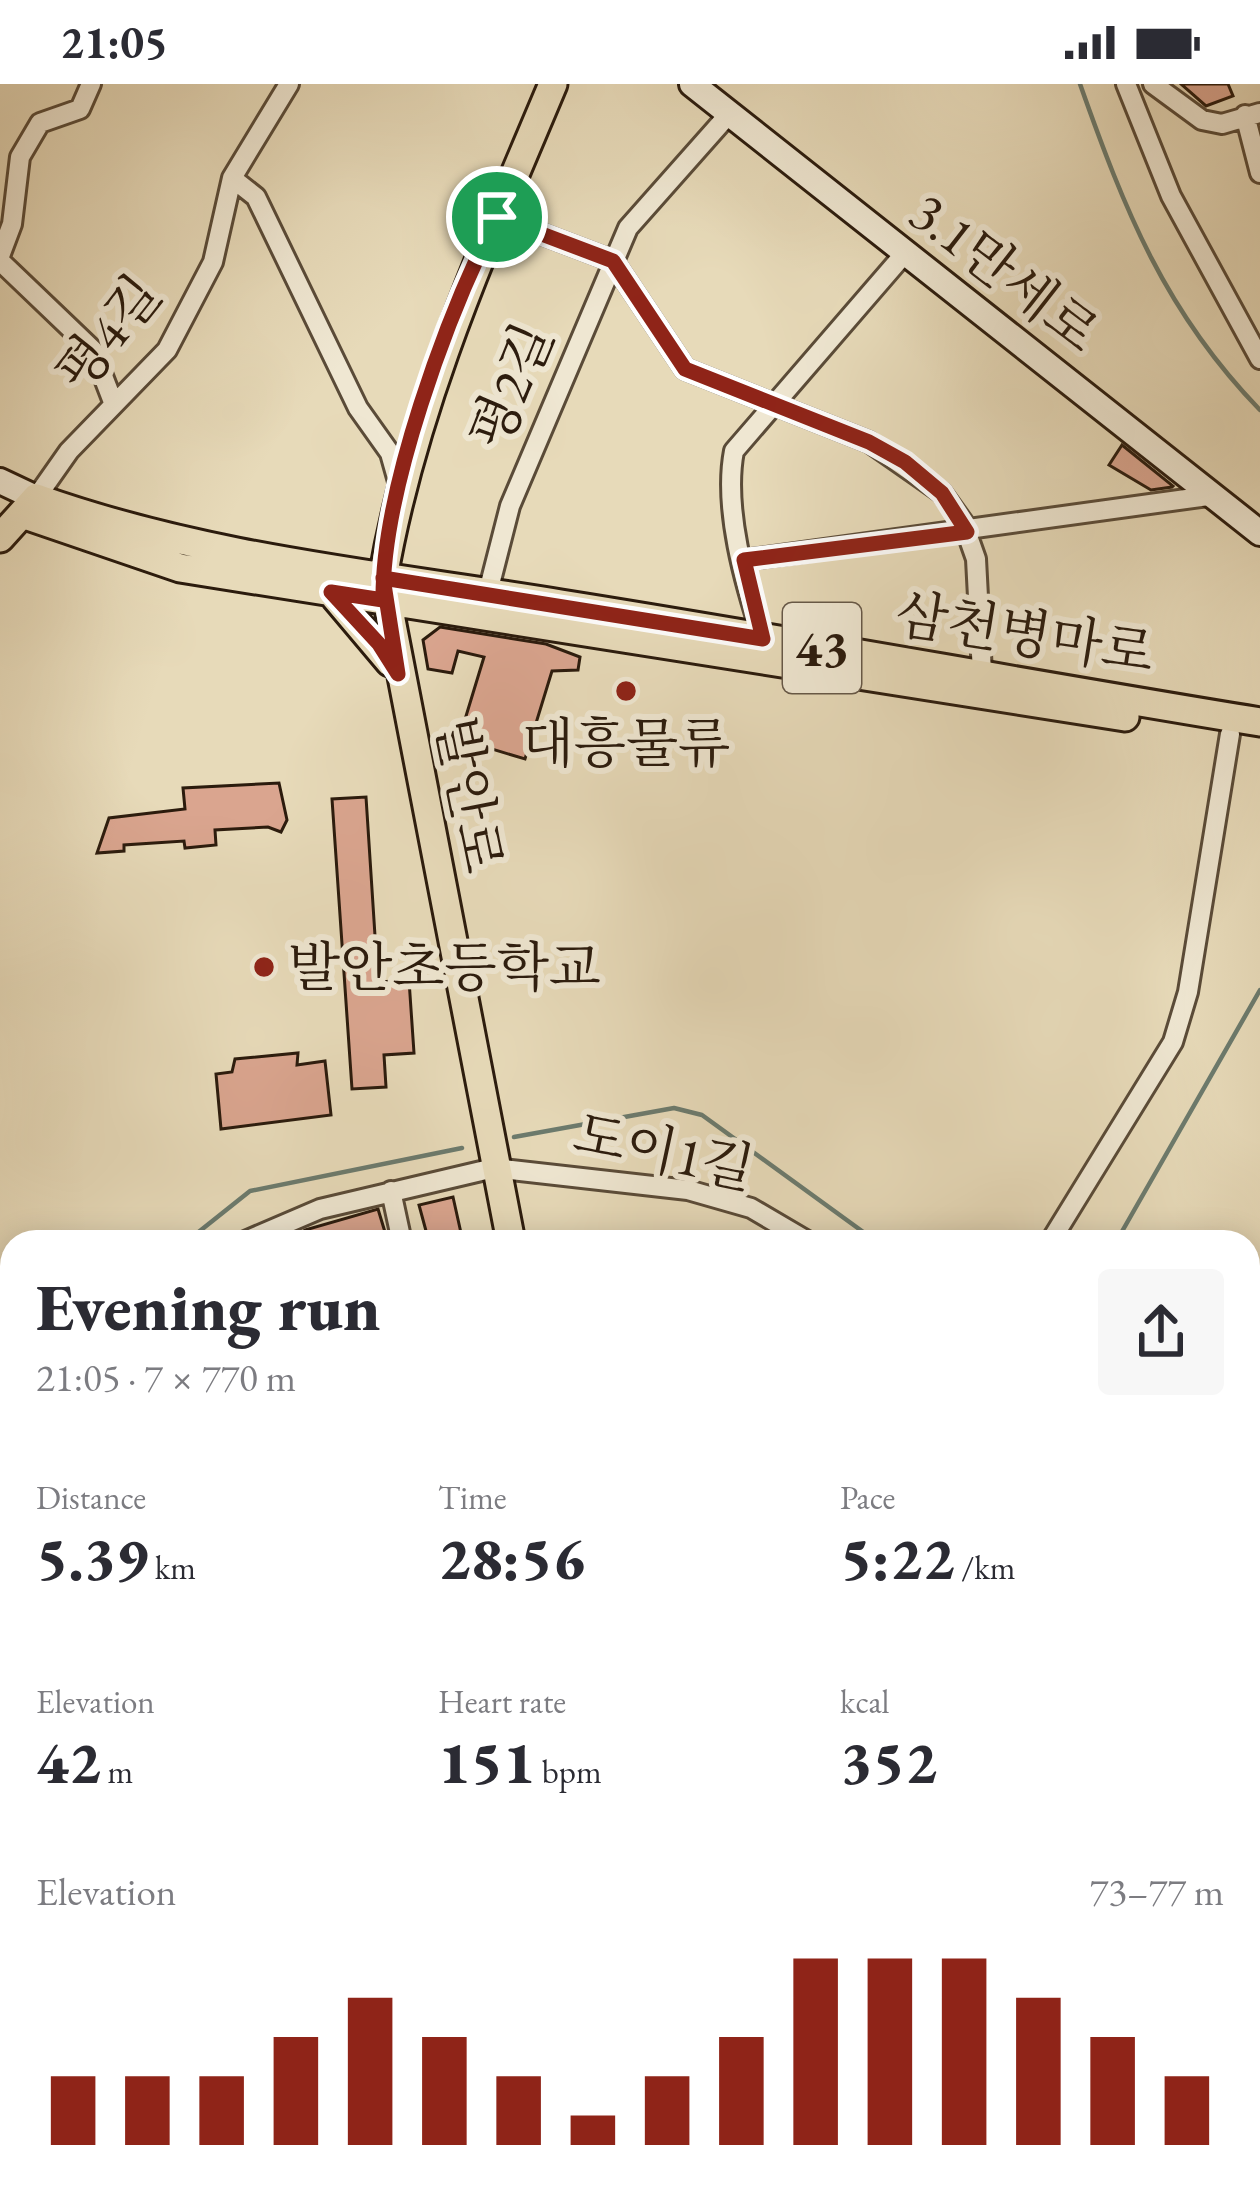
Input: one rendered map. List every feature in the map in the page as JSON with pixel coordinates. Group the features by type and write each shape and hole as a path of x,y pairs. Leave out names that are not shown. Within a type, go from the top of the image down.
{"main road":[{"path":"383,589 399,485 440,355 553,84"},
{"path":"0,538 20,505"},
{"name":"삼천병마로","path":"20,505 383,589 435,608 1260,739"},
{"name":"삼천병마로","path":"20,505 180,568 331,592 488,592 1260,722"},
{"name":"발안로","path":"383,589 508,1230"},
{"path":"331,592 396,664 410,627 435,608"}],"street":[{"path":"91,84 80,109 40,123 20,157 12,224 0,259 93,350 113,402"},
{"name":"평4길","path":"20,505 167,350 194,304 218,247 232,178 289,84"},
{"name":"3.1만세로","path":"692,84 1260,533"},
{"path":"1126,84 1171,196 1260,358"},
{"path":"1153,84 1202,120 1222,124 1253,114 1260,173"},
{"name":"평2길","path":"488,592 510,506 628,228 729,114"},
{"path":"232,178 256,196 358,408 390,453 399,485"},
{"path":"497,217 613,261 685,369 905,462 942,493 967,532 981,580 982,674"},
{"path":"763,639 730,472 734,451 904,253"},
{"name":"삼천병마로","path":"0,481 20,505"},
{"path":"744,560 1208,496"},
{"path":"1057,1230 1173,1042 1188,992 1229,734"},
{"name":"도이1길","path":"270,1230 320,1209 494,1168 688,1190 752,1208 789,1230"},
{"path":"391,1191 399,1230"}],"building":[{"path":"1181,84 1228,84 1233,96 1206,106"},
{"path":"1122,445 1173,486 1151,490 1109,465"},
{"path":"440,627 546,644 580,657 578,670 552,671 525,759 459,739 484,657 458,651 452,673 428,669 423,640"},
{"path":"279,783 287,820 281,832 268,827 215,830 216,845 185,848 184,841 124,845 124,851 97,853 109,818 185,809 183,788"},
{"path":"366,797 378,982 409,980 414,1053 384,1055 386,1087 352,1089 332,799"},
{"path":"298,1053 297,1065 325,1061 331,1115 221,1129 216,1074 232,1072 235,1059"},
{"path":"453,1197 460,1230 426,1230 419,1205"},
{"path":"378,1209 384,1230 305,1230"}],"waterway":[{"path":"1080,84 1151,258 1198,336 1260,410"},
{"path":"1123,1230 1260,990"},
{"path":"514,1137 674,1108 702,1115 860,1230"},
{"path":"201,1230 250,1191 462,1148"}],"place":[{"name":"대흥물류","path":"626,691"},
{"name":"발안초등학교","path":"264,967"}],"route":[{"path":"497,217 440,355 399,485 383,578 383,600 331,592 379,644 398,674 383,578 763,639 750,602 744,560 967,532 942,493 905,462 869,442 685,369 613,261 497,217"}]}
